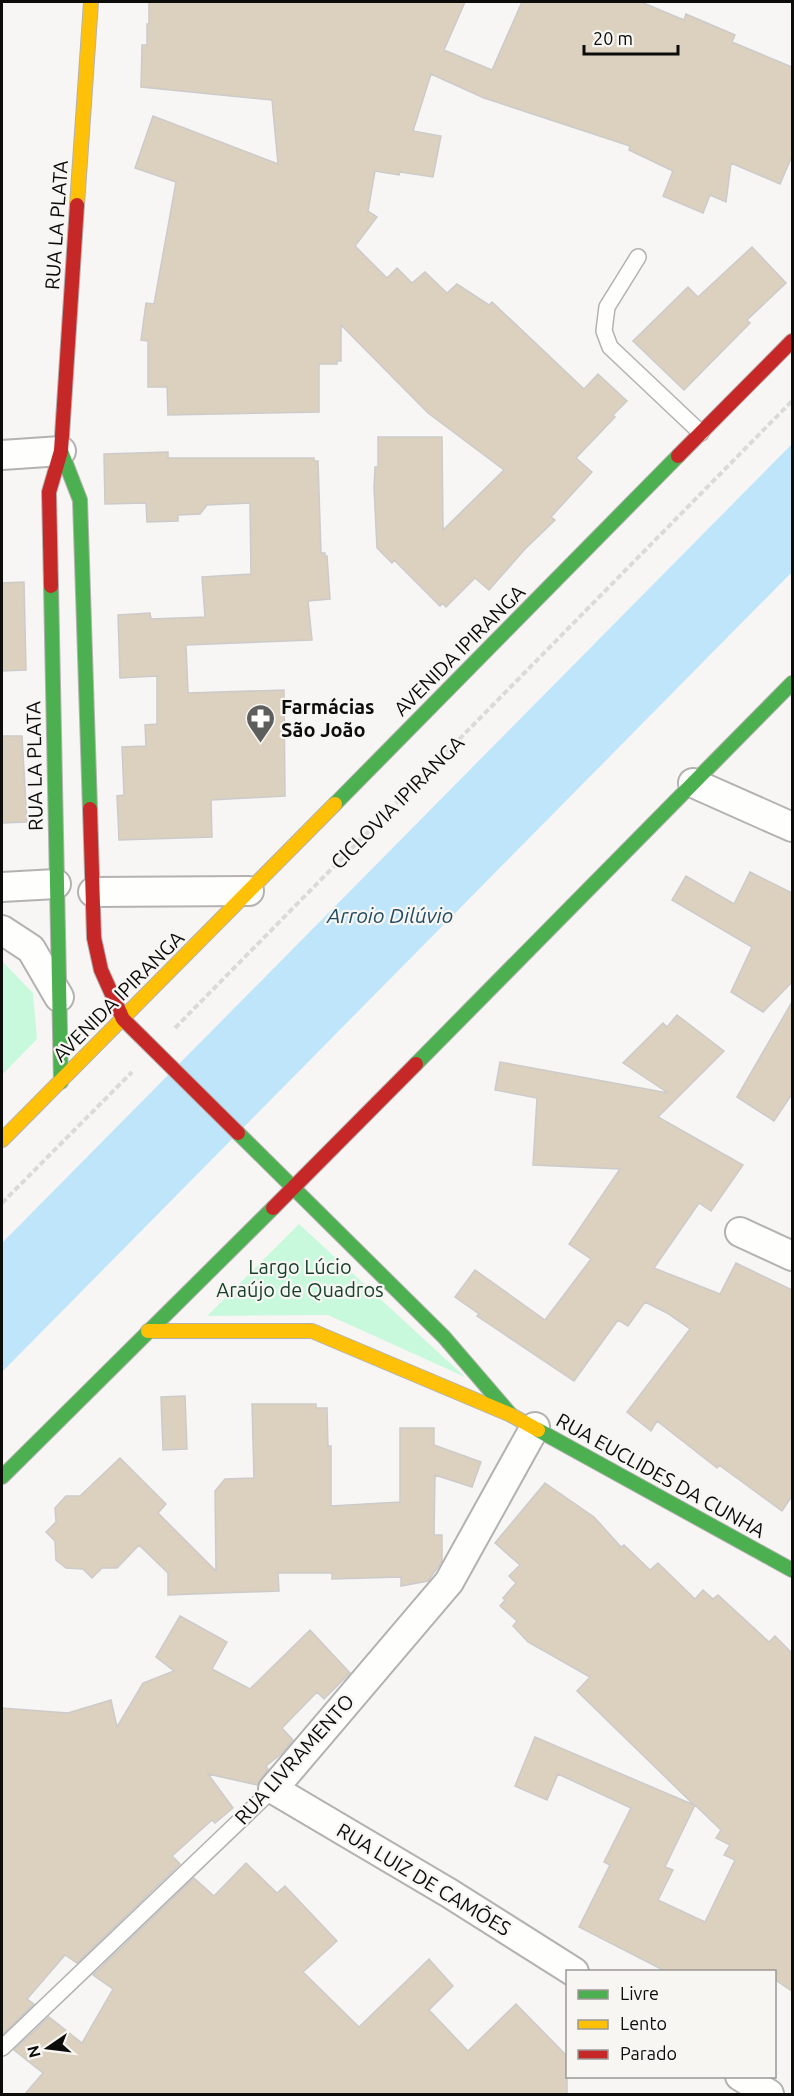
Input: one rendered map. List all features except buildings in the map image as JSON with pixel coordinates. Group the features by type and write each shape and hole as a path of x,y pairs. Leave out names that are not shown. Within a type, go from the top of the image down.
{"street":[{"name":"RUA LA PLATA","path":"61,1082 49,492 61,451 91,2"},
{"name":"AVENIDA IPIRANGA","path":"2,1140 792,341"},
{"name":"RUA LA PLATA","path":"61,451 81,500 94,938 101,970 123,1019"},
{"path":"2,454 61,451"},
{"path":"2,1477 293,1189 792,683"},
{"path":"693,783 792,827"},
{"path":"2,887 56,884"},
{"path":"93,892 249,891"},
{"path":"2,930 31,949 59,997"},
{"name":"RUA EUCLIDES DA CUNHA","path":"123,1019 444,1337 523,1421"},
{"path":"740,1232 792,1256"},
{"name":"RUA EUCLIDES DA CUNHA","path":"148,1331 312,1331 523,1421 792,1570"},
{"name":"RUA LIVRAMENTO","path":"273,1789 449,1582 523,1421"},
{"name":"RUA LUIZ DE CAMÕES","path":"273,1789 449,1893 572,1970"},
{"path":"744,2078 769,2094"}],"lane":[{"path":"638,257 607,307 604,331 610,347 701,434"},
{"name":"RUA LIVRAMENTO","path":"2,2048 273,1789"}],"path":[{"name":"CICLOVIA IPIRANGA","path":"2,1203 792,401"}],"green space":[{"path":"2,961 33,993 37,1039 2,1075"},
{"name":"Largo Lúcio Araújo de Quadros","path":"299,1224 465,1377 328,1315 207,1316"}],"water":[{"name":"Arroio Dilúvio","path":"792,444 792,572 2,1372 2,1243"}],"traffic: fast":[{"path":"61,451 80,500 90,809"},
{"path":"335,804 678,456"},
{"path":"51,586 61,1082"},
{"path":"416,1064 792,683"},
{"path":"238,1133 444,1337 511,1415"},
{"path":"2,1477 273,1208"},
{"path":"538,1430 792,1570"}],"traffic: slow":[{"path":"77,205 91,2"},
{"path":"2,1140 335,804"},
{"path":"148,1331 312,1331 511,1415 538,1430"}],"traffic: jam":[{"path":"51,586 49,492 61,451 77,205"},
{"path":"678,456 792,341"},
{"path":"90,809 94,938 101,970 123,1019 238,1133"},
{"path":"273,1208 416,1064"}],"place":[{"name":"Farmácias São João","path":"260,744"}]}
